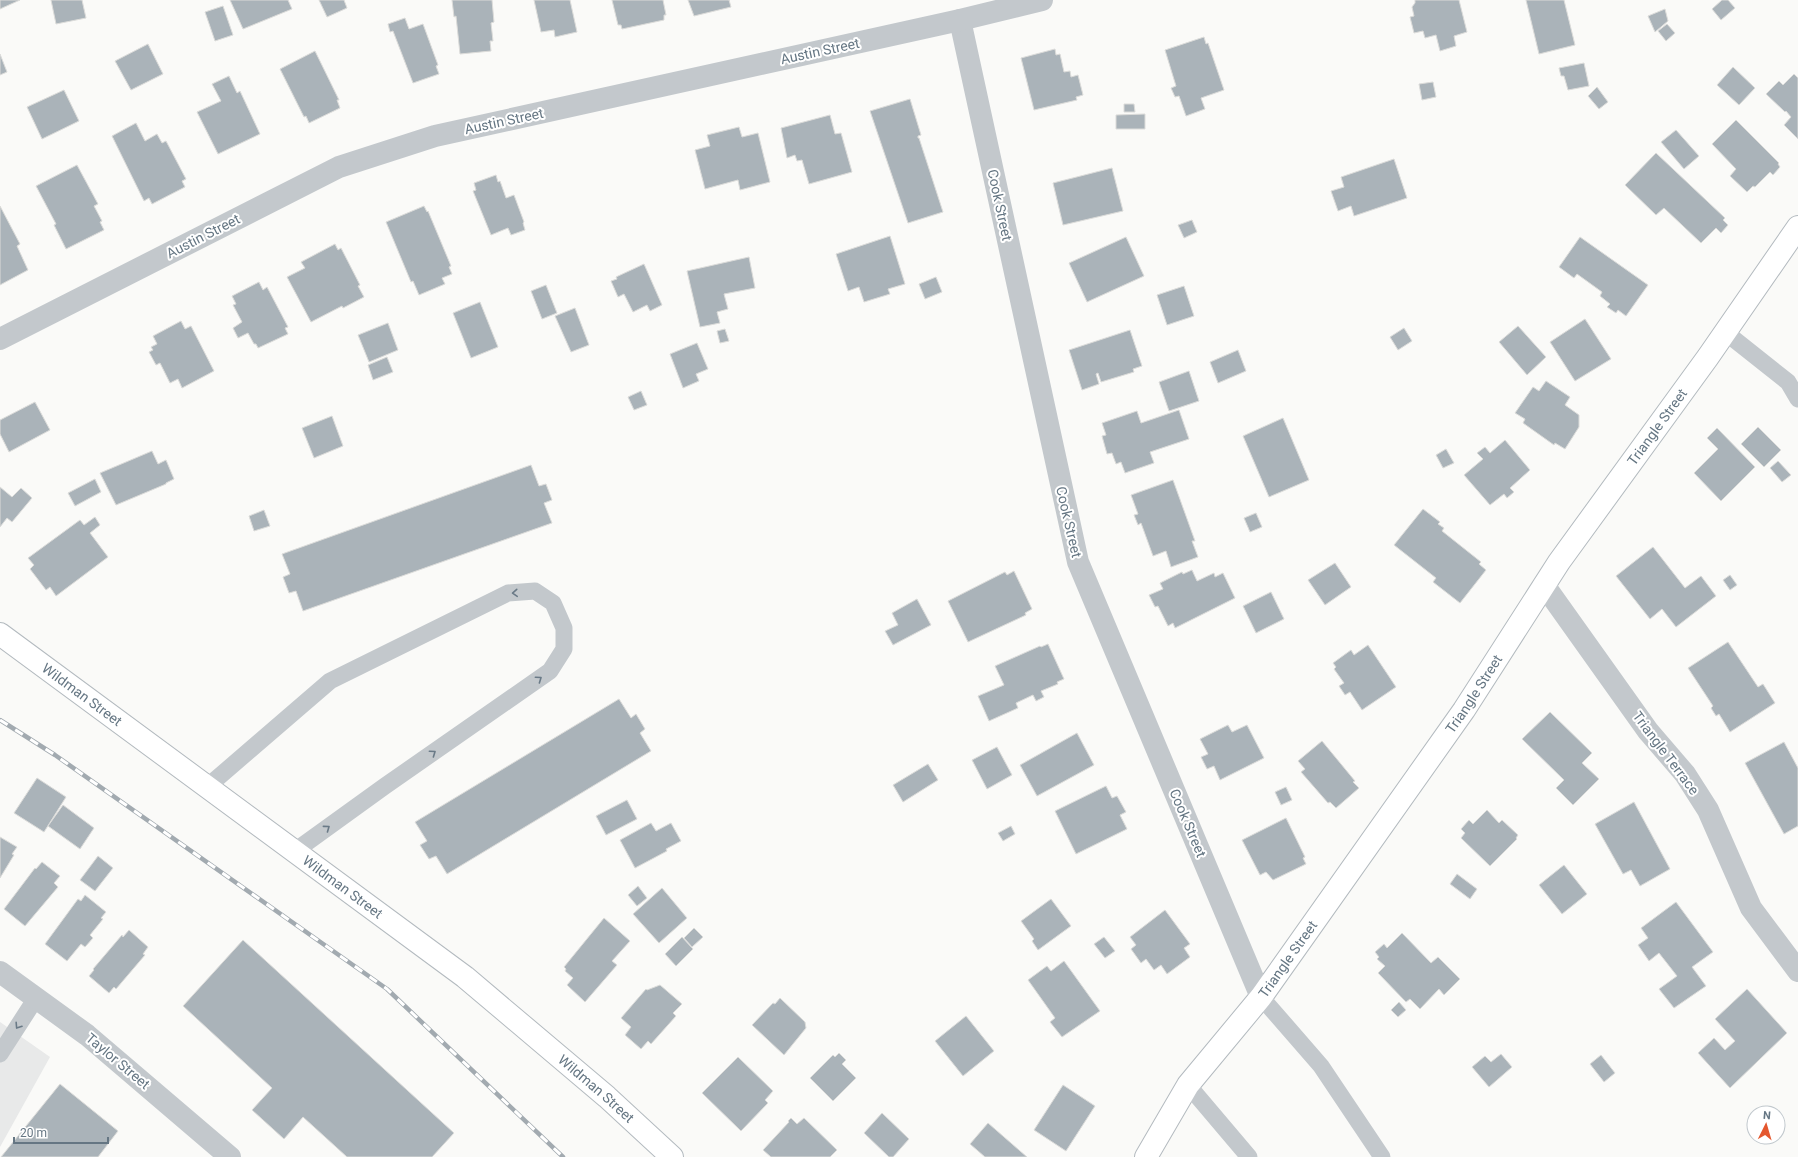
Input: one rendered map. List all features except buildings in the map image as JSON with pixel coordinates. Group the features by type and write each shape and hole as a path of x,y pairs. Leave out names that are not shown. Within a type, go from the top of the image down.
{"street":[{"name":"Austin Street","path":"0,339 339,167 435,136 960,20 1042,0"},
{"name":"Cook Street","path":"960,20 1078,562 1261,997"},
{"name":"Triangle Street","path":"1146,1157 1188,1084 1261,997 1464,710 1559,562 1725,332 1798,227"},
{"name":"Triangle Terrace","path":"1544,585 1648,731 1685,774 1708,810 1752,908 1798,971"},
{"name":"Wildman Street","path":"0,634 465,977 607,1097 672,1157"},
{"name":"Taylor Street","path":"0,972 87,1035 230,1157"}],"lane":[{"path":"1725,332 1788,382 1798,399"},
{"path":"207,787 330,681 508,593 535,592 553,603 564,628 564,649 550,672 385,786 295,851"},
{"path":"1261,997 1321,1066 1382,1157"},
{"path":"0,1054 36,998"},
{"path":"1188,1084 1249,1157"}],"shaded area":[{"path":"0,1022 50,1057 0,1147"}],"railway":[{"path":"0,720 55,755 387,989 563,1157"}]}
